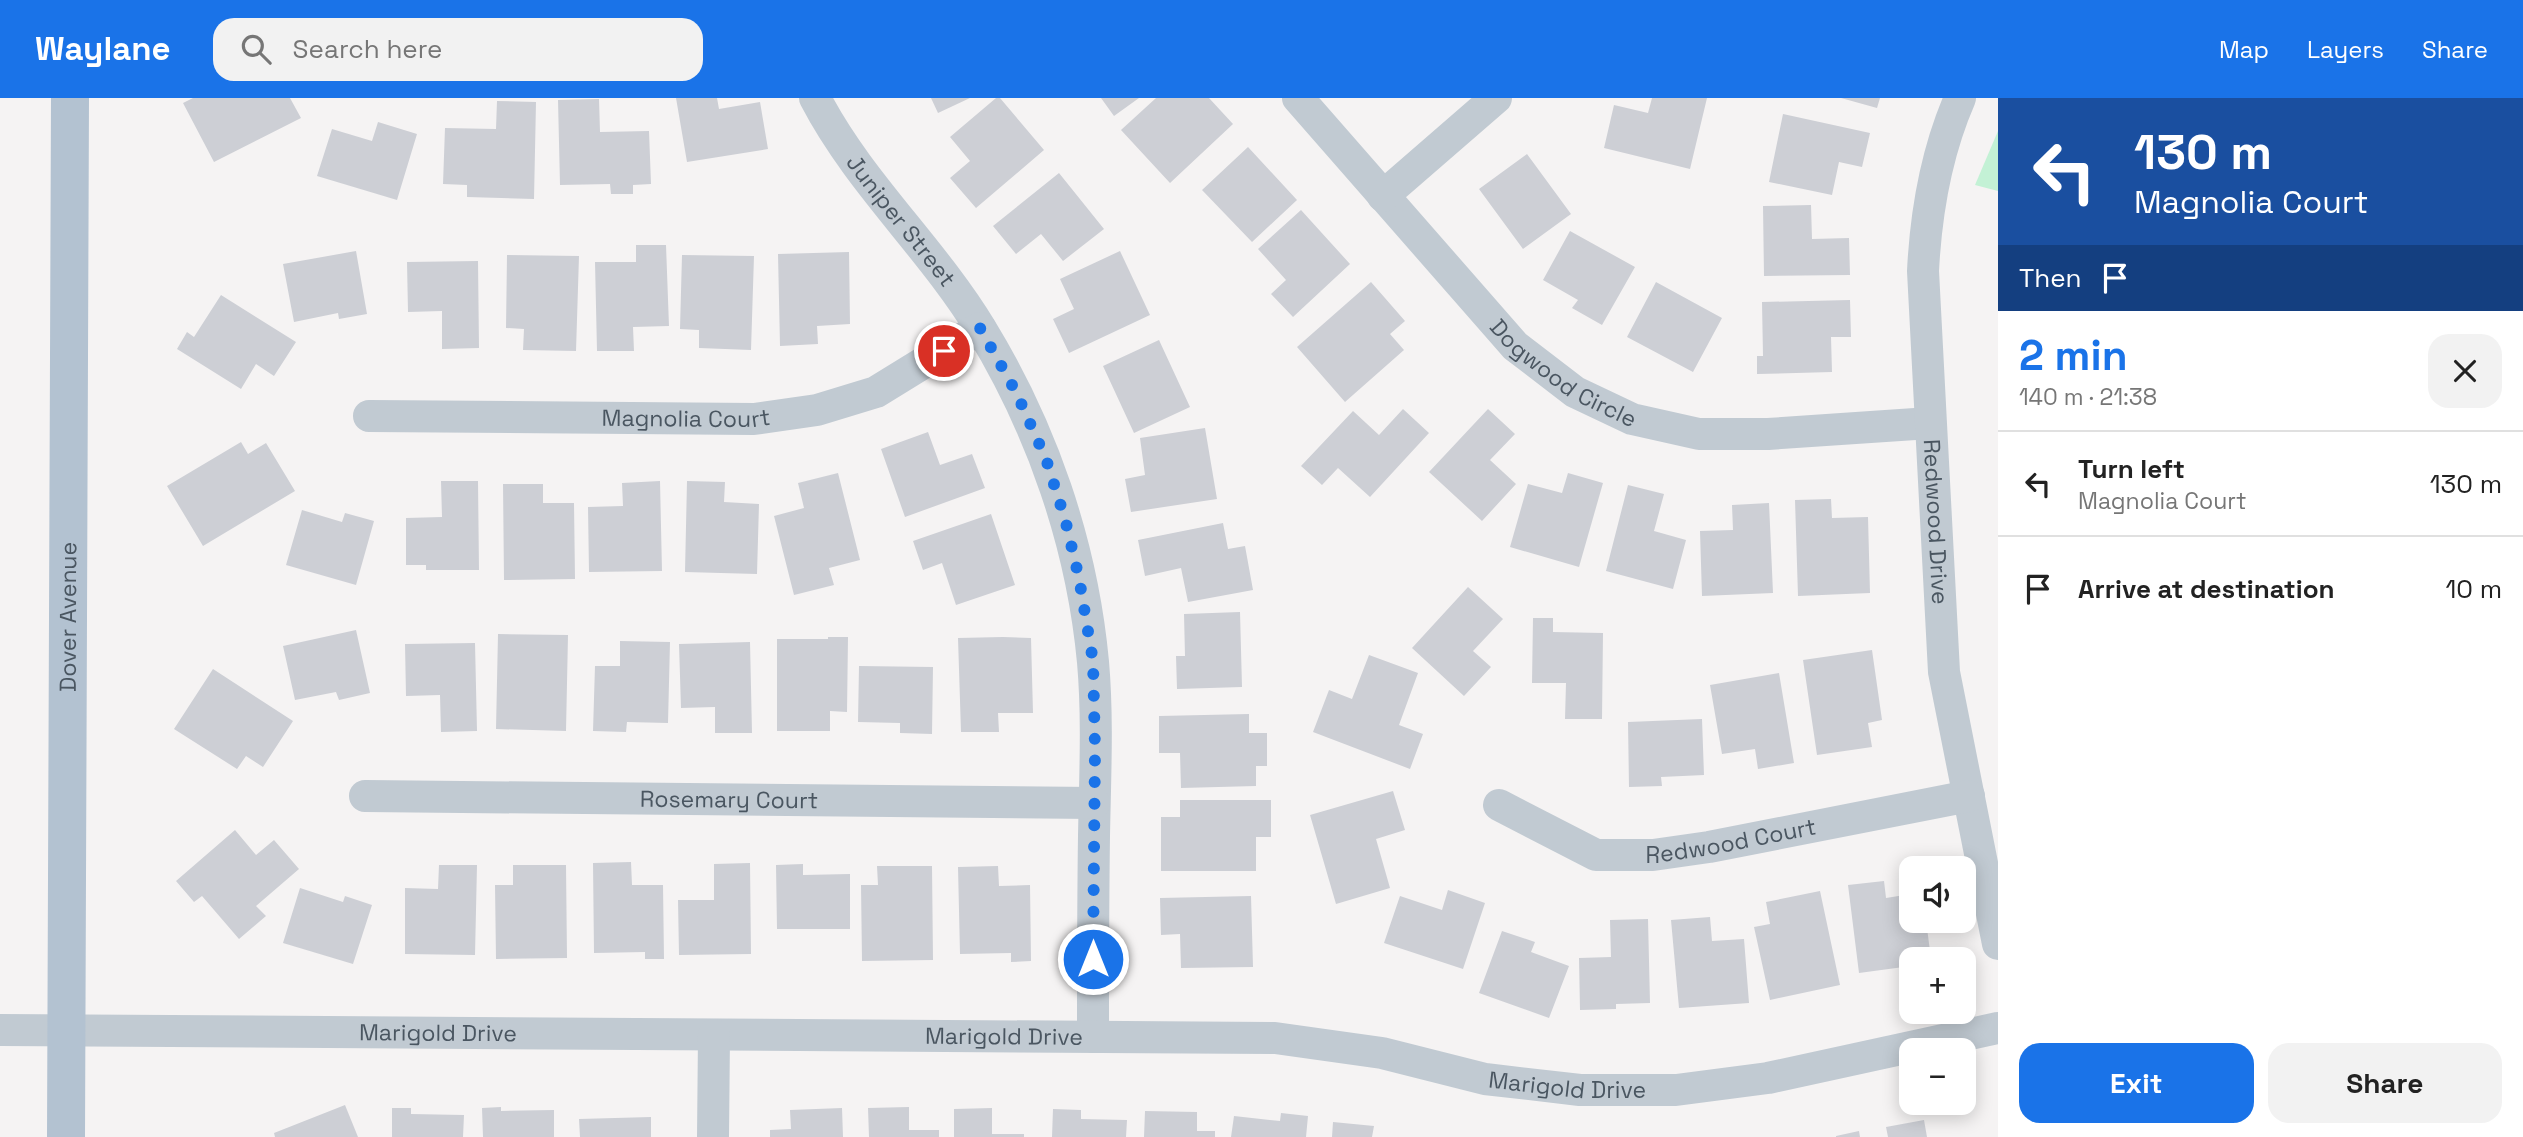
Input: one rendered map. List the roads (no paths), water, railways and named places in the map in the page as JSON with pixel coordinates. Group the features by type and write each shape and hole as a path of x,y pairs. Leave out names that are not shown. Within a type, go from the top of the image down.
{"main road":[{"name":"Dover Avenue","path":"66,1137 70,98"}],"street":[{"name":"Juniper Street","path":"815,98 863,175 940,268 980,328 1016,392 1046,459 1065,519 1077,566 1093,661 1093,1037"},
{"name":"Dogwood Circle","path":"1298,98 1515,346 1575,392 1632,419 1699,434 1768,434 1930,423"},
{"path":"1383,196 1496,98"},
{"name":"Redwood Drive","path":"1960,98 1936,168 1925,230 1923,271 1944,672 1998,944"},
{"name":"Magnolia Court","path":"369,416 754,419 817,410 876,392 980,328"},
{"name":"Rosemary Court","path":"365,796 1094,803"},
{"name":"Redwood Court","path":"1499,805 1596,855 1653,855 1709,847 1969,796"},
{"name":"Marigold Drive","path":"0,1030 1275,1038 1382,1053 1485,1079 1580,1090 1662,1090 1768,1077 1998,1028"},
{"path":"713,1137 714,1035"}]}
